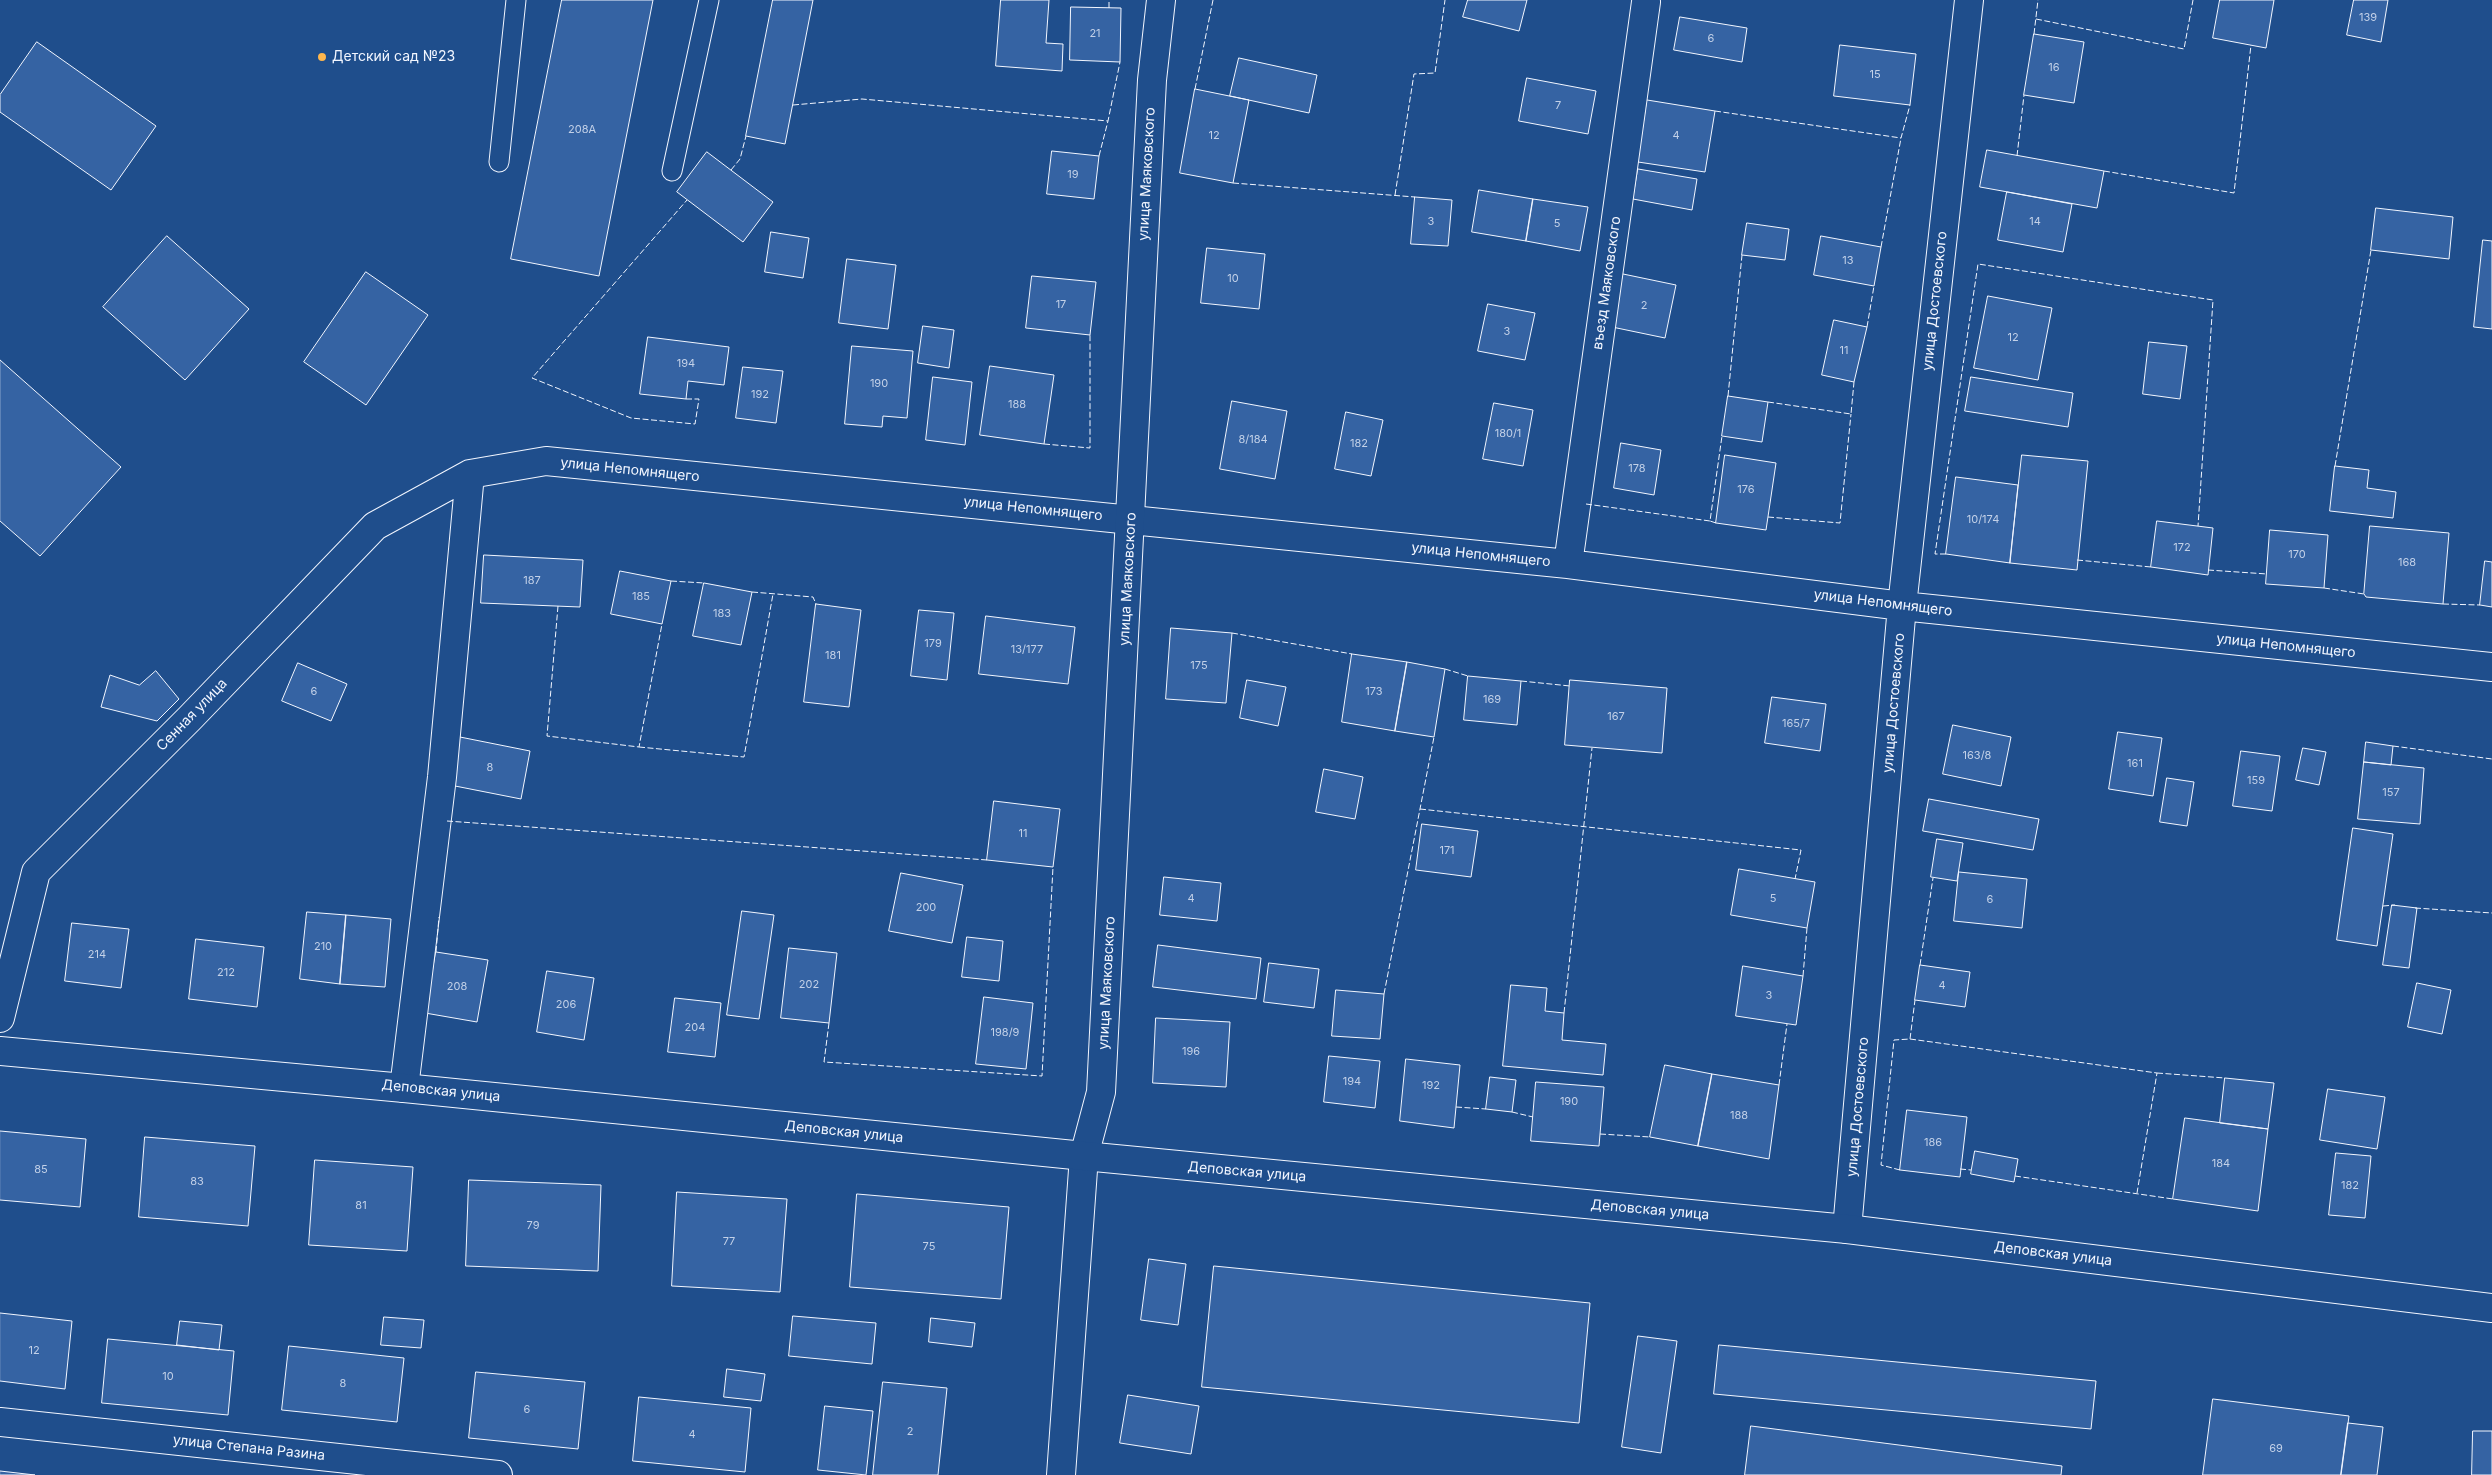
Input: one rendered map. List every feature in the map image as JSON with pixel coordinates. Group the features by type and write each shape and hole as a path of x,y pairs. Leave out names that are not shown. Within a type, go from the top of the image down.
{"street":[{"name":"улица Маяковского","path":"1061,1475 1084,1156 1102,1092 1152,80 1161,0"},
{"name":"улица Достоевского","path":"1847,1229 1902,606 1969,0"},
{"name":"въезд Маяковского","path":"1568,564 1646,2"},
{"name":"улица Непомнящего","path":"470,474 546,461 1568,564 1902,606 2492,667"},
{"name":"Сенная улица","path":"0,1018 36,872 190,718 375,526 470,474"},
{"path":"404,1088 442,777 470,474"},
{"name":"Деповская улица","path":"0,1051 404,1088 1084,1156 1847,1229 2492,1308"},
{"name":"улица Степана Разина","path":"0,1422 498,1475"}],"lane":[{"path":"499,162 516,0"},
{"path":"672,171 709,0"}],"building":[{"path":"562,0 653,0 599,276 511,259"},
{"path":"773,0 813,0 785,144 746,136"},
{"path":"1001,0 1049,0 1046,43 1063,44 1062,71 996,66"},
{"path":"1468,0 1527,0 1519,31 1463,17"},
{"path":"2220,0 2274,0 2266,48 2213,38"},
{"path":"2354,0 2388,0 2381,42 2347,35"},
{"path":"1071,7 1121,8 1120,62 1070,60"},
{"path":"1680,17 1747,28 1742,62 1674,50"},
{"path":"2034,34 2084,42 2074,103 2024,95"},
{"path":"37,42 156,126 111,190 0,112 0,95"},
{"path":"1840,45 1916,54 1910,105 1834,96"},
{"path":"1239,58 1317,75 1309,113 1230,96"},
{"path":"1527,78 1596,91 1588,134 1519,121"},
{"path":"1195,89 1249,100 1233,183 1180,173"},
{"path":"1647,100 1715,111 1705,172 1638,162"},
{"path":"1987,150 2104,171 2097,208 1980,187"},
{"path":"1052,151 1099,156 1094,199 1047,194"},
{"path":"707,152 773,202 743,242 677,192"},
{"path":"1638,169 1697,179 1692,210 1633,199"},
{"path":"1479,190 1533,199 1526,241 1472,232"},
{"path":"2007,192 2072,204 2063,252 1998,240"},
{"path":"1415,197 1452,200 1448,246 1411,244"},
{"path":"1533,199 1588,207 1580,251 1526,241"},
{"path":"2376,208 2453,217 2449,259 2371,250"},
{"path":"1747,223 1789,229 1785,260 1742,255"},
{"path":"771,232 809,238 803,278 765,272"},
{"path":"167,236 249,309 185,380 103,307"},
{"path":"1821,236 1881,247 1874,286 1814,275"},
{"path":"2483,240 2492,241 2492,329 2474,327"},
{"path":"1207,248 1265,254 1259,309 1201,303"},
{"path":"847,259 896,265 888,329 839,323"},
{"path":"366,272 428,315 366,405 304,362"},
{"path":"1623,274 1676,285 1665,338 1612,327"},
{"path":"1032,276 1096,282 1090,335 1026,328"},
{"path":"1988,296 2052,308 2038,380 1974,368"},
{"path":"1488,304 1535,313 1525,360 1478,351"},
{"path":"1834,320 1867,327 1854,382 1822,375"},
{"path":"923,326 954,330 949,368 918,363"},
{"path":"648,337 729,347 724,385 688,381 686,399 640,394"},
{"path":"2149,342 2187,346 2180,399 2143,394"},
{"path":"852,346 913,351 907,418 883,416 882,427 845,424"},
{"path":"0,360 121,467 40,556 0,521"},
{"path":"990,366 1054,375 1044,444 980,435"},
{"path":"743,367 783,371 776,423 736,418"},
{"path":"933,377 972,382 965,445 926,440"},
{"path":"1971,377 2073,393 2068,427 1965,411"},
{"path":"1728,396 1768,402 1762,442 1722,436"},
{"path":"1232,401 1287,411 1275,479 1220,469"},
{"path":"1494,403 1533,410 1523,466 1483,459"},
{"path":"1346,412 1383,420 1371,476 1335,469"},
{"path":"1621,443 1661,450 1654,495 1614,488"},
{"path":"1725,455 1776,463 1766,530 1716,523"},
{"path":"2022,455 2088,461 2077,570 2010,563"},
{"path":"2335,466 2369,470 2367,488 2396,492 2393,518 2330,511"},
{"path":"1956,477 2018,485 2010,563 1946,554"},
{"path":"2157,521 2213,528 2208,575 2151,567"},
{"path":"2370,526 2449,533 2443,604 2366,597 2364,594"},
{"path":"2270,530 2328,535 2324,588 2266,584"},
{"path":"484,555 583,560 580,607 481,603"},
{"path":"2485,561 2492,562 2492,607 2480,605"},
{"path":"620,571 671,581 662,624 611,614"},
{"path":"704,583 752,592 741,645 693,636"},
{"path":"816,604 861,610 849,707 804,702"},
{"path":"919,610 954,613 947,680 911,676"},
{"path":"986,616 1075,627 1068,684 979,674"},
{"path":"1171,628 1232,633 1226,703 1166,699"},
{"path":"1352,654 1407,662 1395,731 1342,722"},
{"path":"1407,662 1445,669 1434,737 1395,731"},
{"path":"298,663 347,684 331,721 282,701"},
{"path":"156,671 179,699 157,721 101,707 110,675 139,685"},
{"path":"1468,676 1521,681 1517,725 1464,720"},
{"path":"1247,680 1286,687 1278,726 1240,718"},
{"path":"1570,680 1667,688 1662,753 1565,745"},
{"path":"1772,697 1826,704 1820,751 1765,743"},
{"path":"1953,725 2011,737 2001,786 1943,774"},
{"path":"2118,732 2162,738 2153,796 2109,789"},
{"path":"460,737 530,751 521,799 450,785"},
{"path":"2366,742 2393,746 2391,765 2364,762"},
{"path":"2303,748 2326,752 2319,785 2296,780"},
{"path":"2241,751 2280,756 2272,811 2233,806"},
{"path":"2364,762 2424,768 2420,824 2358,819"},
{"path":"1324,769 1363,777 1355,819 1316,812"},
{"path":"2167,778 2194,782 2187,826 2160,822"},
{"path":"1929,799 2039,819 2033,850 1923,831"},
{"path":"994,801 1060,809 1053,867 987,860"},
{"path":"1422,824 1478,831 1471,877 1416,870"},
{"path":"2353,828 2393,834 2377,946 2337,940"},
{"path":"1937,839 1963,843 1957,881 1931,877"},
{"path":"1739,869 1815,882 1807,928 1731,915"},
{"path":"1959,872 2027,879 2022,928 1954,921"},
{"path":"901,873 963,885 952,943 889,931"},
{"path":"1164,877 1221,883 1217,921 1160,915"},
{"path":"2392,905 2417,908 2409,968 2383,965"},
{"path":"742,911 774,915 759,1019 727,1015"},
{"path":"307,912 346,915 340,984 300,979"},
{"path":"346,915 391,919 385,987 340,984"},
{"path":"72,923 129,929 121,988 65,981"},
{"path":"967,937 1003,941 999,981 962,977"},
{"path":"196,939 264,947 257,1007 189,999"},
{"path":"1158,945 1261,958 1256,999 1153,987"},
{"path":"789,948 837,953 829,1023 781,1018"},
{"path":"436,952 488,960 477,1022 425,1013"},
{"path":"1269,963 1319,969 1314,1008 1264,1002"},
{"path":"1920,965 1970,972 1965,1007 1915,1000"},
{"path":"1743,966 1803,976 1796,1025 1736,1016"},
{"path":"547,971 594,978 584,1040 537,1032"},
{"path":"2417,983 2451,990 2442,1034 2408,1027"},
{"path":"1511,985 1547,988 1545,1011 1564,1013 1562,1040 1606,1044 1603,1075 1503,1066"},
{"path":"1336,990 1384,994 1380,1039 1332,1036"},
{"path":"984,997 1033,1003 1026,1069 976,1064"},
{"path":"675,998 721,1003 715,1057 668,1052"},
{"path":"1156,1018 1230,1022 1226,1087 1153,1083"},
{"path":"1329,1056 1380,1061 1375,1108 1324,1102"},
{"path":"1406,1059 1460,1065 1454,1128 1400,1121"},
{"path":"1665,1065 1712,1074 1698,1146 1650,1137"},
{"path":"1712,1074 1779,1085 1769,1159 1698,1146"},
{"path":"1490,1077 1516,1080 1512,1112 1486,1109"},
{"path":"2225,1078 2274,1083 2268,1129 2220,1123"},
{"path":"1536,1082 1604,1087 1599,1146 1531,1141"},
{"path":"2328,1089 2385,1097 2377,1149 2320,1140"},
{"path":"1907,1110 1967,1117 1960,1177 1900,1170"},
{"path":"2185,1118 2268,1129 2258,1211 2173,1199"},
{"path":"0,1131 86,1139 80,1207 0,1200"},
{"path":"145,1137 255,1146 248,1226 139,1217"},
{"path":"1975,1151 2018,1159 2014,1182 1971,1174"},
{"path":"2336,1153 2371,1156 2365,1218 2329,1215"},
{"path":"315,1160 413,1167 407,1251 309,1245"},
{"path":"469,1180 601,1185 598,1271 466,1266"},
{"path":"677,1192 787,1199 780,1292 672,1286"},
{"path":"857,1194 1009,1207 1001,1299 850,1287"},
{"path":"1149,1259 1186,1264 1178,1325 1141,1320"},
{"path":"1214,1266 1590,1303 1579,1423 1202,1387"},
{"path":"0,1313 72,1321 65,1389 0,1381"},
{"path":"793,1316 876,1323 872,1364 789,1356"},
{"path":"384,1317 424,1320 421,1348 381,1345"},
{"path":"931,1318 975,1323 972,1347 929,1342"},
{"path":"180,1321 222,1325 219,1350 177,1345"},
{"path":"1638,1336 1677,1341 1661,1453 1622,1447"},
{"path":"108,1339 234,1351 228,1415 102,1403"},
{"path":"1719,1345 2096,1381 2091,1429 1714,1394"},
{"path":"289,1346 404,1358 397,1422 282,1410"},
{"path":"727,1369 765,1374 761,1401 724,1397"},
{"path":"476,1372 585,1382 578,1449 469,1438"},
{"path":"883,1382 947,1388 938,1475 873,1475"},
{"path":"1128,1395 1199,1406 1191,1454 1120,1443"},
{"path":"639,1397 751,1408 745,1472 633,1461"},
{"path":"2213,1399 2349,1416 2341,1475 2203,1475"},
{"path":"825,1406 873,1411 866,1475 818,1470"},
{"path":"2348,1423 2383,1427 2377,1475 2341,1475"},
{"path":"1751,1426 2062,1466 2061,1475 1745,1475"},
{"path":"2473,1431 2492,1431 2492,1475 2472,1475"},
{"path":"0,1471 35,1475 0,1475"}],"fence":[{"path":"1109,0 1109,8"},
{"path":"1195,89 1213,0"},
{"path":"1395,195 1414,74 1435,73 1445,0"},
{"path":"2034,34 2038,0"},
{"path":"2036,19 2184,49 2193,0"},
{"path":"2104,171 2234,193 2251,45"},
{"path":"793,105 862,99 1108,121 1120,62"},
{"path":"2017,156 2024,95"},
{"path":"1715,111 1901,138 1910,105"},
{"path":"1099,156 1108,121"},
{"path":"731,170 740,159 746,136"},
{"path":"1881,247 1901,138"},
{"path":"1233,183 1415,197"},
{"path":"686,399 699,399 695,424 631,418 532,378 687,200"},
{"path":"2335,466 2371,250"},
{"path":"1728,396 1742,255"},
{"path":"1946,554 1935,554 1978,264 2213,300 2198,526"},
{"path":"1867,327 1874,286"},
{"path":"1044,444 1090,448 1090,335"},
{"path":"1768,402 1851,414 1854,382"},
{"path":"1768,517 1840,523 1851,414"},
{"path":"1716,523 1710,521 1722,436"},
{"path":"1586,504 1710,521"},
{"path":"2077,560 2151,567"},
{"path":"2208,570 2267,574"},
{"path":"671,581 704,583"},
{"path":"2324,588 2364,594"},
{"path":"752,592 813,597 816,604"},
{"path":"639,747 744,757 773,594"},
{"path":"2443,604 2480,605"},
{"path":"558,606 547,736 639,747 662,624"},
{"path":"1232,633 1352,654"},
{"path":"1445,669 1468,676"},
{"path":"1521,681 1570,686"},
{"path":"1384,994 1434,737"},
{"path":"2393,746 2492,759"},
{"path":"1564,1013 1592,748"},
{"path":"1420,809 1801,850 1795,879"},
{"path":"447,821 987,860"},
{"path":"829,1023 824,1062 1042,1076 1053,867"},
{"path":"1920,965 1933,878"},
{"path":"2383,906 2395,905"},
{"path":"2415,908 2492,913"},
{"path":"436,952 439,917"},
{"path":"1803,976 1807,928"},
{"path":"1900,1170 1881,1165 1894,1040 1910,1039 1915,1000"},
{"path":"1779,1085 1787,1024"},
{"path":"1910,1039 2157,1073 2137,1193"},
{"path":"2157,1073 2225,1078"},
{"path":"1456,1107 1486,1109"},
{"path":"1512,1112 1533,1117"},
{"path":"1600,1134 1650,1137"},
{"path":"1960,1169 1971,1170"},
{"path":"2015,1176 2173,1199"}],"place":[{"name":"Детский сад №23","path":"322,57"}]}
